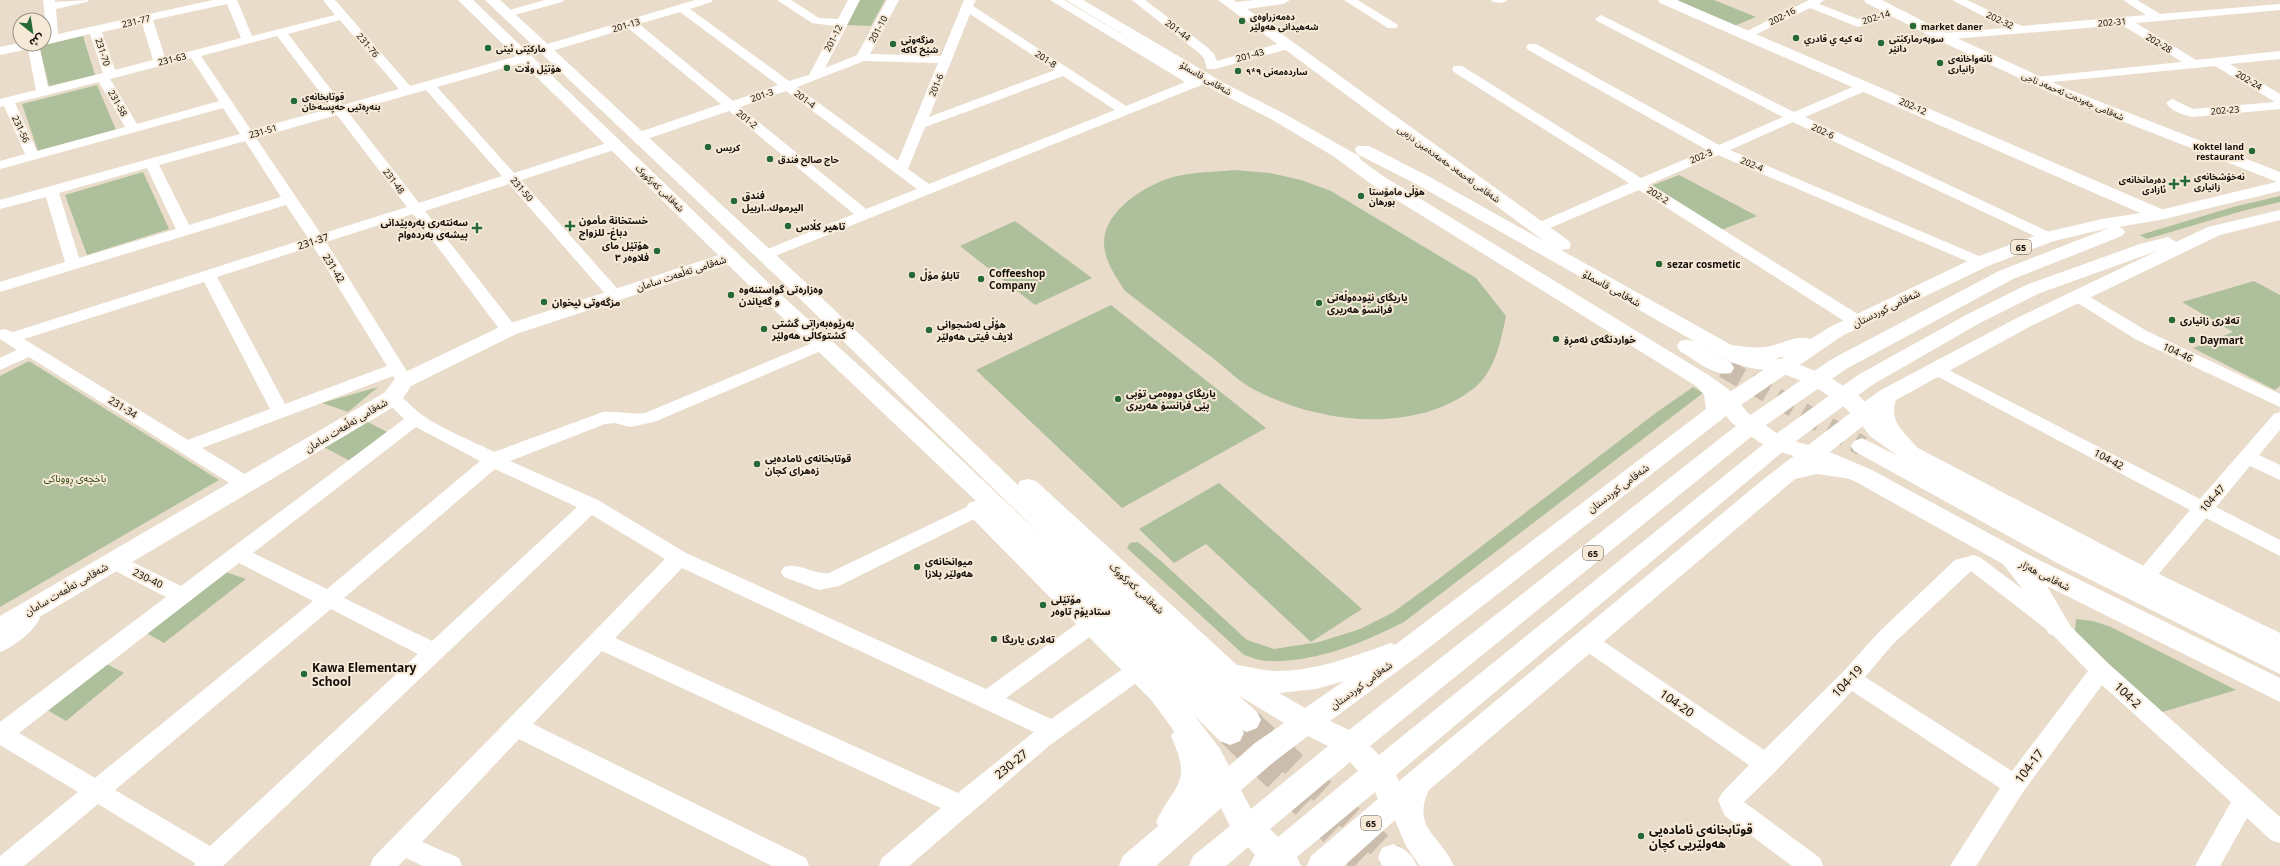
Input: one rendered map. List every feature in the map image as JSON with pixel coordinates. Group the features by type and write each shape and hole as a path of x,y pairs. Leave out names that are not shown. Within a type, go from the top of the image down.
{"main road":[{"name":"شەقامی کەرکووک","path":"465,0 855,375 1239,727 881,365 492,0"},
{"name":"شەقامی قاسملۆ","path":"1073,0 1097,4 1204,76 1340,153 1377,180 1717,369 1750,362 1783,366 1834,389 1864,413"},
{"path":"1230,4 1283,0"},
{"path":"1249,17 1292,0"},
{"name":"202-12","path":"1665,0 1747,34 2160,215"},
{"name":"شەقامی جەودەت ئەحمەد ناجی","path":"1872,0 1943,37 2102,110 2280,178"},
{"name":"شەقامی ئەحمەد حەمەدەمین دزەیی","path":"1230,4 1288,45 1454,169 1677,324"},
{"path":"499,33 505,35 516,34 521,31 521,27"},
{"path":"520,53 513,44 517,41 538,43"},
{"name":"شەقامی قاسملۆ","path":"1204,76 1363,150 1422,180 1677,324 1717,369"},
{"name":"شەقامی قاسملۆ","path":"1363,150 1717,369"},
{"path":"1422,180 1444,181 1454,176 1454,169"},
{"name":"شەقامی کوردستان","path":"1133,866 1223,786 1265,752 1413,646 1722,408 1835,332 1982,262 2048,237 2102,224 2160,215 2280,186"},
{"name":"شەقامی کوردستان","path":"1204,866 1328,763 1754,423 1838,364 2006,275 2160,215"},
{"name":"65","path":"1264,866 1784,439 1865,380 1911,353 2033,289 2147,248 2280,215"},
{"name":"65","path":"1322,866 1394,802 1784,475 1887,396 2022,323 2214,232"},
{"name":"شەقامی تەڵعەت سامان","path":"0,628 246,484 397,383 509,330 614,294 731,257"},
{"path":"1812,453 1791,448 1767,437 1740,418 1722,408 1716,395 1717,369 1763,356 1835,332"},
{"name":"شەقامی کەرکووک","path":"881,365 948,414 1228,673 1279,708 1338,738 1360,754 1384,780 1394,802 1398,821 1407,836 1439,866"},
{"name":"شەقامی کەرکووک","path":"855,375 907,440 1161,693 1210,758 1241,819 1287,866"},
{"path":"1887,396 1882,408 1883,421 1910,453"},
{"path":"1864,413 1868,421 1878,431 1910,453 2144,578 2280,645"},
{"name":"شەقامی هەژار","path":"1812,453 1855,457 2068,558 2280,664"},
{"path":"1784,475 1801,469 1855,457"},
{"name":"شەقامی هەژار","path":"1855,457 1875,482 2000,551 2095,600 2280,691"},
{"name":"شەقامی هەژار","path":"1855,457 2066,570 2280,680"},
{"path":"2000,551 2030,580 2058,627"},
{"path":"2058,627 2057,614 2065,602 2077,596 2095,600"},
{"path":"1228,673 1259,681 1276,682 1303,680 1333,674 1413,646"},
{"path":"1133,866 1176,815 1192,792 1196,778 1190,745 1161,693"},
{"path":"1420,780 1410,796 1409,824 1418,840 1439,866"}],"street":[{"path":"49,4 83,0"},
{"path":"230,0 248,40"},
{"name":"231-77","path":"52,39 230,0"},
{"name":"231-76","path":"329,0 407,91"},
{"path":"507,14 558,0"},
{"name":"201-13","path":"538,43 630,23 706,0"},
{"path":"783,0 816,21 841,23"},
{"name":"201-12","path":"814,78 854,0"},
{"name":"201-10","path":"862,57 893,0"},
{"path":"1056,0 1204,76"},
{"name":"201-44","path":"1138,0 1210,57 1204,76"},
{"path":"1350,0 1392,25"},
{"path":"1497,0 1502,0"},
{"path":"1958,0 1964,0"},
{"name":"202-32","path":"1958,0 2021,30"},
{"path":"2129,0 2158,18"},
{"path":"2218,0 2237,11"},
{"name":"202-16","path":"1747,34 1813,2"},
{"name":"202-14","path":"1813,2 1858,23 1894,12"},
{"name":"201-6","path":"901,170 969,4"},
{"name":"201-8","path":"969,4 1124,111"},
{"name":"202-31","path":"1943,37 2280,7"},
{"name":"201-4","path":"682,8 928,190"},
{"name":"231-63","path":"4,102 344,16"},
{"path":"147,18 160,62"},
{"name":"202-6","path":"1601,19 1793,117 2048,237"},
{"name":"202-28","path":"2124,21 2194,64"},
{"name":"201-2","path":"630,23 864,215"},
{"name":"231-70","path":"96,30 106,76"},
{"name":"231-48","path":"280,32 509,330"},
{"name":"201-43","path":"765,255 1124,111 1204,76 1288,45"},
{"name":"202-4","path":"1532,47 1716,149 1982,262"},
{"path":"0,51 12,48"},
{"path":"34,52 43,92"},
{"name":"231-51","path":"0,205 429,85 520,53"},
{"name":"231-42","path":"194,54 317,240 397,383 415,419 493,460 592,505 679,558 1053,730"},
{"path":"2036,81 2280,55"},
{"path":"862,57 946,60"},
{"name":"201-3","path":"639,137 814,78 862,57"},
{"name":"202-24","path":"2218,62 2280,99"},
{"name":"202-2","path":"1458,69 1858,322"},
{"path":"919,125 1064,71"},
{"name":"231-58","path":"106,76 133,129"},
{"name":"231-50","path":"429,85 614,294"},
{"name":"202-3","path":"1538,228 1716,149 1866,86"},
{"name":"231-56","path":"4,102 34,156"},
{"path":"0,165 227,103"},
{"name":"202-23","path":"2172,103 2187,112 2193,113 2280,105"},
{"name":"231-37","path":"5,334 208,275 615,145"},
{"path":"151,163 184,231"},
{"path":"50,191 74,265"},
{"path":"0,288 290,199"},
{"path":"208,275 281,413"},
{"name":"104-46","path":"2079,297 2141,335 2280,401"},
{"name":"231-34","path":"5,334 246,484"},
{"path":"6,866 329,599 493,460 603,418 615,417 630,421 648,418 822,344"},
{"path":"0,365 30,350"},
{"name":"104-42","path":"1937,369 2280,549"},
{"path":"187,447 281,413 397,383"},
{"name":"104-47","path":"2144,578 2280,418"},
{"path":"415,419 1,735 96,791 209,863 592,505"},
{"path":"2247,457 2280,473"},
{"path":"791,572 819,582 832,581 851,574 977,509"},
{"path":"238,554 435,652"},
{"path":"382,866 679,558"},
{"name":"230-40","path":"113,561 183,596"},
{"name":"104-2","path":"1974,563 2058,627 2101,670 2280,832"},
{"name":"104-19","path":"1811,866 1732,808 1730,800 1767,765 1850,679 1886,638 1962,565 1974,563"},
{"path":"0,643 56,595"},
{"path":"987,700 1092,624"},
{"path":"600,641 960,805"},
{"name":"104-20","path":"1587,641 1767,765"},
{"name":"230-27","path":"891,866 960,805 1053,730 1138,670"},
{"name":"104-17","path":"1962,866 2015,785 2101,670"},
{"path":"1850,679 2015,785"},
{"path":"516,727 797,866"},
{"path":"2207,866 2244,801"},
{"path":"403,845 450,866"}],"green space":[{"path":"858,0 885,0 871,26 844,25"},
{"path":"1679,0 1714,0 1756,17 1732,27 1673,3"},
{"path":"83,36 95,75 49,86 40,52 52,52 52,43"},
{"path":"97,85 116,130 38,151 22,104"},
{"name":"یاریگای نێودەوڵەتی فرانسۆ هەریری","path":"1235,170 1270,173 1301,180 1331,191 1476,278 1506,316 1496,356 1481,382 1473,389 1449,404 1422,413 1394,418 1365,419 1336,416 1307,410 1280,401 1244,384 1214,359 1125,291 1106,257 1104,244 1106,232 1111,220 1119,209 1141,192 1165,180 1191,174"},
{"path":"143,172 169,229 87,255 65,195"},
{"path":"1679,175 1757,216 1716,232 1648,187"},
{"path":"2280,196 2280,202 2242,211 2147,239 2140,235 2233,207"},
{"path":"1015,221 1092,278 1035,305 960,246"},
{"path":"2254,281 2280,295 2280,386 2275,390 2193,348 2233,332 2182,302"},
{"name":"یاریگای دووەمی تۆپی پێی فرانسۆ هەریری","path":"1111,305 1266,428 1122,508 976,370"},
{"name":"باخچەی ڕووناکی","path":"29,361 219,480 0,607 0,376"},
{"path":"378,387 348,412 322,403"},
{"path":"1693,387 1703,393 1404,622 1355,644 1321,655 1285,661 1267,661 1258,660 1244,655 1127,548 1130,543 1138,542 1161,561 1247,640 1274,649 1319,642 1360,629 1392,613 1657,412"},
{"path":"364,420 389,433 350,461 322,446"},
{"path":"1219,483 1362,609 1311,642 1206,544 1174,563 1139,529"},
{"path":"220,570 246,579 164,643 143,631"},
{"path":"2076,619 2093,621 2111,627 2236,690 2159,713 2075,632"},
{"path":"101,661 124,673 66,721 44,708"}],"tunnel":[{"path":"1724,368 1862,446"},
{"path":"1247,720 1393,858"},
{"path":"1230,733 1367,866"}],"place":[{"name":"دەمەزراوەی شەهیدانی هەولێر","path":"1242,21"},
{"name":"market daner","path":"1913,26"},
{"name":"ته كيه ي قادري","path":"1796,38"},
{"name":"سوپەرمارکێتی دانێر","path":"1881,43"},
{"name":"مزگه‌وتی شێخ كاكه","path":"893,44"},
{"name":"مارکێتی ئیتی","path":"488,48"},
{"name":"نانەواخانەی زانیاری","path":"1940,63"},
{"name":"هۆتێل وڵات","path":"507,68"},
{"name":"ساردەمەنی ٩*٩","path":"1238,71"},
{"name":"قوتابخانەی بنەڕەتیی حەپسەخان","path":"294,101"},
{"name":"كريس","path":"708,147"},
{"name":"Koktel land restaurant","path":"2252,151"},
{"name":"حاج صالح فندق","path":"770,159"},
{"name":"نەخۆشخانەی زانیاری","path":"2185,181"},
{"name":"دەرمانخانەی ئازادی","path":"2174,184"},
{"name":"هۆڵی مامۆستا بورهان","path":"1361,196"},
{"name":"فندق اليرموك..اربيل","path":"734,201"},
{"name":"خستخانة مأمون دباغ- للزواج","path":"570,226"},
{"name":"تاهیر کڵاس","path":"788,226"},
{"name":"سەنتەری پەرەپێدانی پیشەی بەردەوام","path":"477,228"},
{"name":"هۆتێل مای فلاوەر ٣","path":"657,251"},
{"name":"sezar cosmetic","path":"1659,264"},
{"name":"تابلۆ مۆڵ","path":"912,275"},
{"name":"Coffeeshop Company","path":"981,279"},
{"name":"وەزارەتی گواستنەوە و گەیاندن","path":"731,295"},
{"name":"مزگەوتی ئیخوان","path":"544,302"},
{"name":"یاریگای نێودەوڵەتی فرانسۆ هەریری","path":"1319,303"},
{"name":"تەلاری زانیاری","path":"2172,320"},
{"name":"بەڕێوەبەراتی گشتی کشتوکاڵی هەولێر","path":"764,329"},
{"name":"هۆڵی لەشجوانی لایف فیتی هەولێر","path":"929,330"},
{"name":"خواردنگەی ئەمڕۆ","path":"1556,339"},
{"name":"Daymart","path":"2192,340"},
{"name":"یاریگای دووەمی تۆپی پێی فرانسۆ هەریری","path":"1118,399"},
{"name":"قوتابخانەی ئامادەیی زەهرای کچان","path":"757,464"},
{"name":"میوانخانەی هەولێر پلازا","path":"917,567"},
{"name":"مۆتێلی ستادیۆم تاوەر","path":"1043,605"},
{"name":"تەلاری یاریگا","path":"994,639"},
{"name":"Kawa Elementary School","path":"304,674"},
{"name":"قوتابخانەی ئامادەیی هەولێریی کچان","path":"1641,836"}]}
